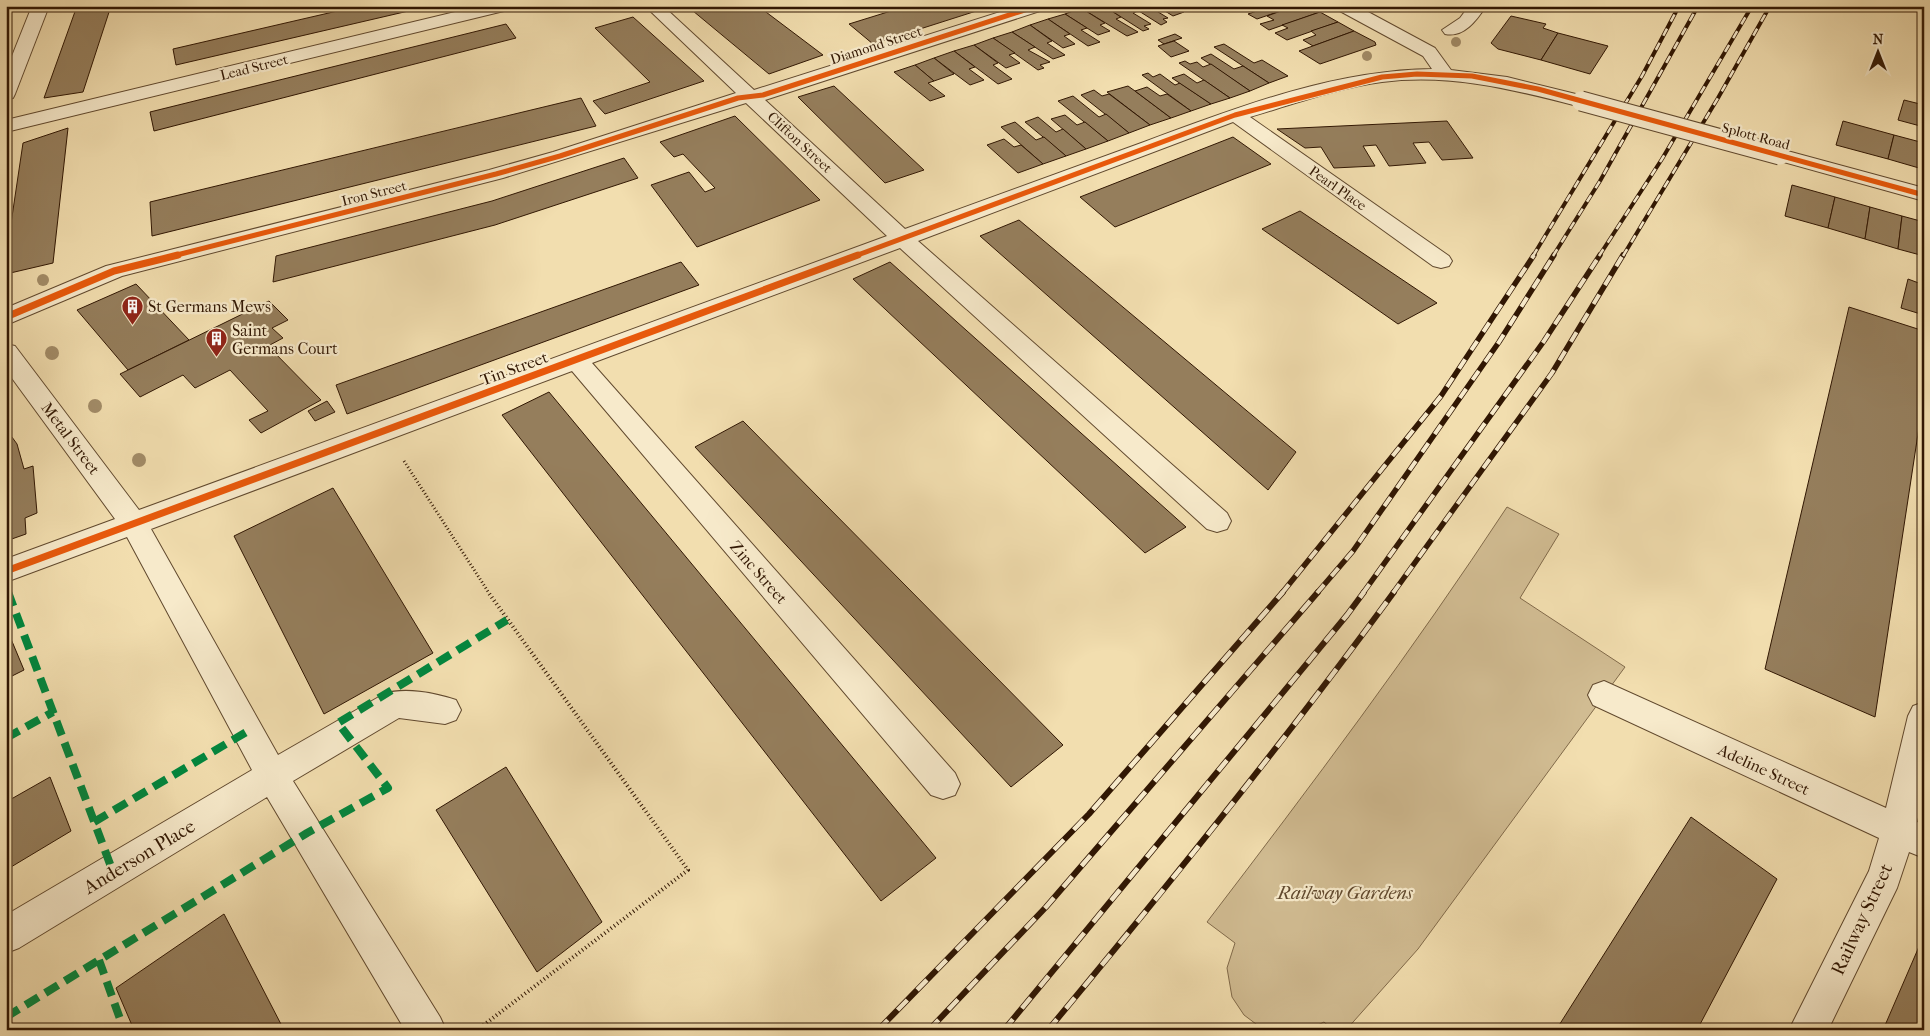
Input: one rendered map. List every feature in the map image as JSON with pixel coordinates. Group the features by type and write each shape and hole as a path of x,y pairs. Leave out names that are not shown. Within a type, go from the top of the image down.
{"street":[{"path":"6,94 41,6"},
{"name":"Lead Street","path":"6,126 502,6"},
{"name":"Clifton Street","path":"653,6 903,239 1217,521"},
{"name":"Diamond Street","path":"750,96 763,95 1037,6"},
{"path":"1344,6 1429,52 1438,62 1444,74"},
{"path":"1451,30 1466,22 1478,6"},
{"name":"Splott Road","path":"1235,115 1367,80 1396,76 1444,74 1502,81 1924,195"},
{"name":"Iron Street","path":"6,317 114,271 441,189 560,156 738,98 750,96"},
{"name":"Tin Street","path":"6,571 1235,115"},
{"name":"Pearl Place","path":"1235,115 1441,261"},
{"name":"Metal Street","path":"6,352 134,524"},
{"name":"Zinc Street","path":"576,360 943,784"},
{"path":"134,524 272,776 427,1030"},
{"name":"Adeline Street","path":"1604,696 1911,836"},
{"name":"Anderson Place","path":"6,935 395,704 445,710"},
{"name":"Railway Street","path":"1808,1030 1885,876 1911,836 1924,716"}],"path":[{"path":"402,458 501,612 688,870 477,1030"}],"green space":[{"name":"Railway Gardens","path":"1507,507 1559,534 1520,598 1625,667 1418,949 1346,1030 1333,1030 1324,1022 1308,1030 1264,1030 1244,1015 1232,997 1227,968 1235,943 1207,922 1361,717"}],"building":[{"path":"6,6 14,6 6,24"},
{"path":"77,6 111,6 83,92 44,98"},
{"path":"359,6 430,6 176,65 173,49"},
{"path":"687,6 758,6 823,55 769,74"},
{"path":"907,6 992,6 873,44 849,24"},
{"path":"1086,6 1104,6 1121,17 1116,19 1138,32 1127,36 1081,8"},
{"path":"1104,6 1131,6 1138,11 1133,13 1151,24 1144,26 1149,29 1143,31"},
{"path":"1131,6 1152,6 1150,7 1168,18 1163,19 1167,22 1161,25"},
{"path":"1157,6 1174,6 1184,12 1173,16"},
{"path":"1255,6 1295,6 1257,19 1248,14 1257,11 1252,8"},
{"path":"1295,6 1310,6 1320,12 1269,30 1260,24 1274,20 1267,16"},
{"path":"1081,8 1105,23 1100,25 1110,31 1098,35 1065,14"},
{"path":"1320,12 1338,22 1287,40 1275,33 1288,28 1282,25"},
{"path":"1065,14 1087,28 1081,30 1100,42 1088,46 1048,19"},
{"path":"1511,16 1546,24 1543,28 1558,33 1541,60 1498,49 1491,43"},
{"path":"633,17 704,81 605,114 593,101 650,82 595,28"},
{"path":"1048,19 1070,34 1064,36 1075,44 1063,48 1030,25"},
{"path":"1338,22 1354,31 1313,46 1303,40 1316,35 1311,31"},
{"path":"506,24 516,38 154,131 150,112"},
{"path":"1030,25 1052,41 1047,43 1065,55 1053,59 1012,32"},
{"path":"1354,31 1375,42 1376,45 1320,64 1299,51"},
{"path":"1012,32 1035,47 1028,50 1050,62 1040,65 1044,68 1038,70 993,38"},
{"path":"1558,33 1608,46 1590,74 1541,60"},
{"path":"1175,34 1182,38 1164,44 1158,40"},
{"path":"993,38 1015,53 1009,55 1020,63 1006,68 974,45"},
{"path":"1174,41 1189,51 1171,57 1158,46"},
{"path":"1224,44 1254,63 1262,60 1288,76 1269,83 1214,47"},
{"path":"974,45 998,63 993,65 1012,79 998,84 954,51"},
{"path":"954,51 975,67 969,69 984,80 970,85 934,58"},
{"path":"1211,54 1234,69 1243,66 1269,83 1250,91 1201,58"},
{"path":"934,58 954,74 934,81 915,65"},
{"path":"1185,61 1190,64 1197,62 1203,67 1211,64 1250,91 1230,98 1179,63"},
{"path":"915,65 934,81 928,83 945,96 930,101 894,72"},
{"path":"1148,73 1153,77 1160,74 1175,85 1180,83 1211,104 1191,111 1142,75"},
{"path":"1184,74 1197,83 1204,80 1230,98 1211,104 1172,78"},
{"path":"834,86 924,170 885,183 798,97"},
{"path":"1128,86 1171,118 1150,125 1107,92"},
{"path":"1147,87 1160,96 1167,94 1191,111 1171,118 1135,91"},
{"path":"1094,90 1102,96 1109,94 1150,125 1129,133 1081,95"},
{"path":"1073,96 1099,117 1106,114 1129,133 1108,141 1058,101"},
{"path":"581,98 596,126 152,236 150,202"},
{"path":"1904,100 1924,105 1924,127 1898,120"},
{"path":"1065,115 1077,125 1085,122 1108,141 1086,149 1051,119"},
{"path":"735,116 820,200 697,247 651,185 689,172 705,192 715,188 683,154 674,157 660,142"},
{"path":"1038,117 1056,132 1063,129 1086,149 1066,156 1025,122"},
{"path":"1447,121 1473,158 1442,160 1429,142 1413,143 1426,163 1389,166 1376,145 1363,146 1375,166 1334,168 1321,147 1305,148 1277,129"},
{"path":"1843,121 1894,135 1888,159 1836,145"},
{"path":"1015,122 1036,140 1044,137 1066,156 1043,164 1001,127"},
{"path":"68,128 53,263 6,274 6,257 23,143"},
{"path":"1894,135 1924,143 1919,168 1888,159"},
{"path":"1233,137 1271,164 1115,227 1080,197"},
{"path":"1004,139 1014,147 1021,145 1043,164 1018,173 987,145"},
{"path":"624,158 638,178 495,225 273,282 276,256 492,201"},
{"path":"1792,185 1835,197 1828,228 1785,216"},
{"path":"1835,197 1870,207 1865,239 1828,228"},
{"path":"1870,207 1902,216 1898,249 1865,239"},
{"path":"1300,211 1437,303 1398,324 1262,229"},
{"path":"1902,216 1924,222 1924,256 1898,249"},
{"path":"1019,220 1296,452 1268,490 980,236"},
{"path":"681,262 699,285 347,414 336,385"},
{"path":"890,262 1186,527 1145,553 853,279"},
{"path":"1908,279 1924,285 1924,315 1901,308"},
{"name":"St Germans Mews","path":"136,284 189,340 128,370 77,310"},
{"name":"Saint Germans Court","path":"269,301 288,320 272,328 283,338 268,346 321,400 261,433 249,420 268,411 230,370 195,388 183,375 140,397 120,374"},
{"path":"1849,307 1924,331 1924,394 1875,717 1765,669"},
{"path":"549,392 936,858 881,901 502,415"},
{"path":"327,401 335,412 315,421 308,411"},
{"path":"743,421 1063,745 1011,787 695,447"},
{"path":"6,433 9,433 17,444 24,469 33,466 37,513 25,518 26,534 6,541"},
{"path":"333,488 433,653 324,714 234,536"},
{"path":"6,627 24,670 6,679"},
{"path":"506,767 602,922 537,972 436,810"},
{"path":"50,777 71,831 6,870 6,802"},
{"path":"1691,817 1777,879 1697,1030 1556,1030"},
{"path":"224,914 284,1030 134,1030 116,988"},
{"path":"1924,935 1924,1030 1883,1030"}],"railway":[{"path":"1533,256 1642,76 1679,6"},
{"path":"1553,256 1600,181 1698,6"},
{"path":"1599,256 1662,159 1752,6"},
{"path":"1623,256 1718,98 1770,6"},
{"path":"1282,593 1441,396 1534,255"},
{"path":"1317,593 1353,551 1499,342 1554,255"},
{"path":"1363,593 1544,341 1600,255"},
{"path":"1393,593 1552,373 1623,255"},
{"path":"878,1030 1089,814 1283,592"},
{"path":"929,1030 1046,907 1318,592"},
{"path":"1004,1030 1364,592"},
{"path":"1048,1030 1224,814 1394,592"}],"marked path":[{"path":"6,586 113,872"},
{"path":"6,1017 307,833 388,788 338,723 507,620"},
{"path":"6,738 53,712"},
{"path":"94,822 248,731"},
{"path":"99,960 124,1030"}],"cycle path":[{"path":"6,317 114,271 560,156 738,98 763,95 1037,6"},
{"path":"6,571 1235,115 1382,77 1417,74 1472,76 1538,89 1924,195"}],"place":[{"name":"St Germans Mews","path":"132,325"},
{"name":"Saint Germans Court","path":"216,358"}]}
